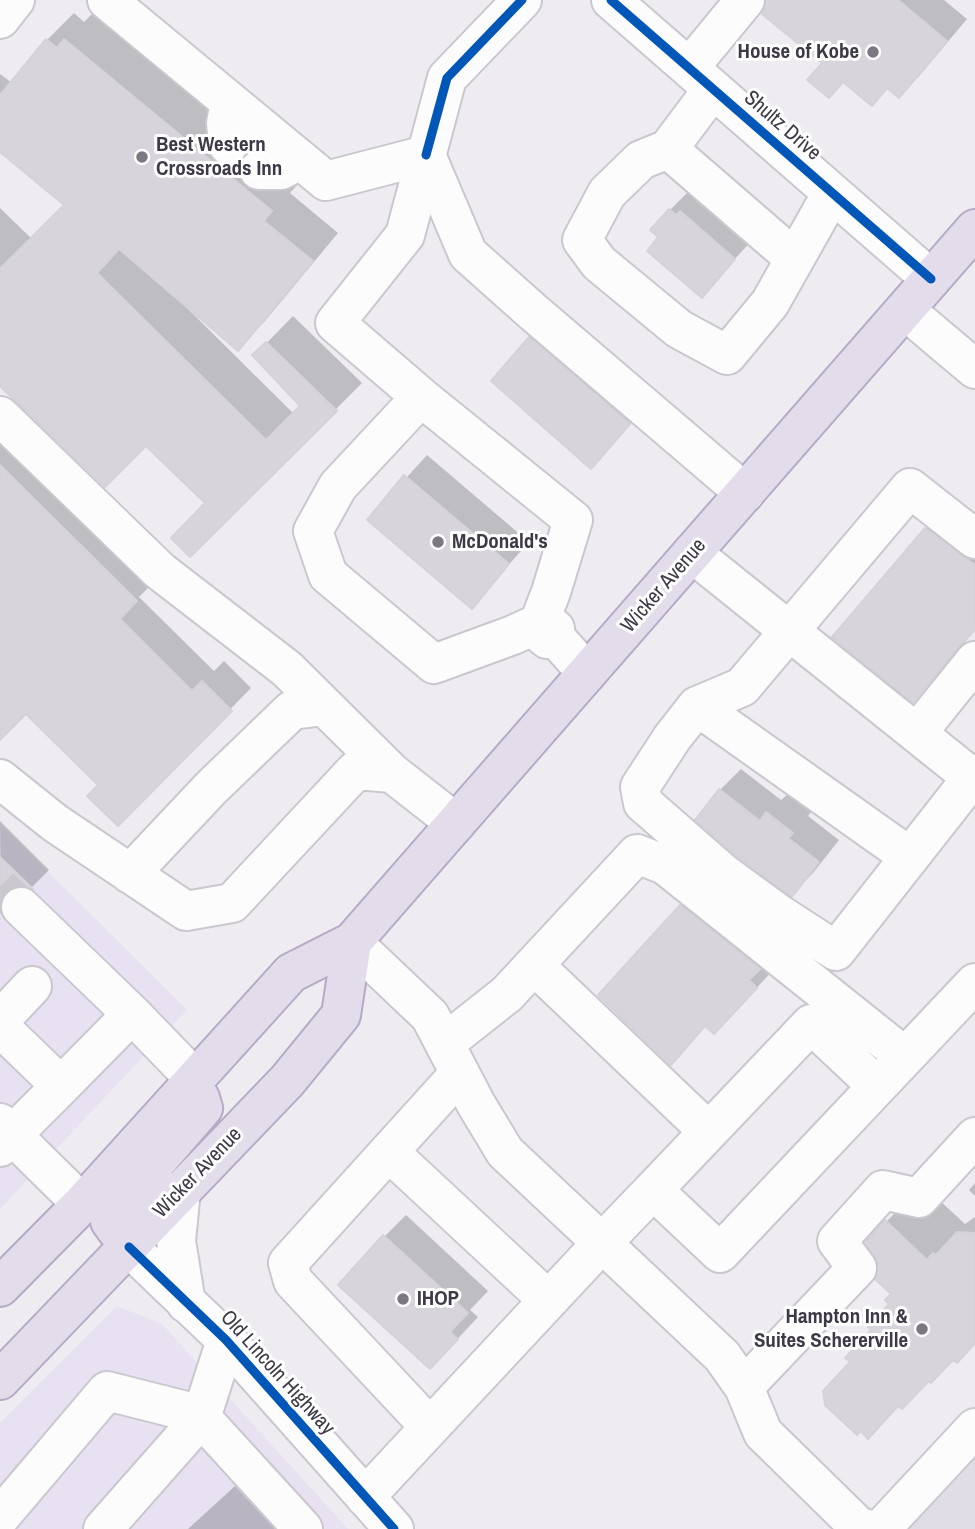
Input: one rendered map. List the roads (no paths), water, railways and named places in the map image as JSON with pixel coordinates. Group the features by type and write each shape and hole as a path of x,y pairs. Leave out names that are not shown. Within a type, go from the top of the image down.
{"highway":[{"name":"Wicker Avenue","path":"0,1287 82,1204 290,974 352,942 975,229"},
{"name":"Wicker Avenue","path":"0,1380 287,1081 341,1015 352,942"},
{"path":"129,1247 110,1221 128,1193 203,1108 195,1079"}],"street":[{"path":"0,19 15,0"},
{"path":"107,0 326,181 426,155"},
{"path":"522,0 447,78 405,235 335,323 421,397 573,520 551,592 547,630 587,673"},
{"name":"Shultz Drive","path":"611,0 931,279"},
{"path":"745,0 701,79 667,149 641,160 607,193 582,240 599,263 679,330 727,355 771,303 832,193"},
{"path":"229,145 226,124 230,102"},
{"path":"667,149 794,258"},
{"path":"426,155 468,254 532,312 745,493"},
{"path":"259,170 281,170 300,160"},
{"path":"905,310 975,369"},
{"path":"421,397 338,486 313,531 328,575 434,664 547,630"},
{"path":"0,416 160,571 287,669 392,773 456,823"},
{"path":"692,553 790,631 917,733 974,777 836,951 779,915 723,873 643,803 640,787 697,706 742,687 790,631 910,488 975,539"},
{"path":"917,733 975,661"},
{"path":"130,874 211,788 292,710 324,706"},
{"path":"697,706 909,857"},
{"path":"0,779 55,823 186,911 232,903 356,771 392,773"},
{"path":"429,1427 293,1281 288,1263 312,1234 390,1153 452,1058 507,994 638,854 665,865 904,1056"},
{"path":"21,907 47,970 132,1014 195,1079"},
{"path":"352,942 430,1016 505,1152 722,1356 744,1387 763,1433 859,1527 867,1529"},
{"path":"534,965 708,1131"},
{"path":"0,1020 47,970"},
{"path":"653,1190 720,1253 975,983"},
{"path":"82,1204 4,1135 61,1086 132,1014"},
{"path":"365,1497 811,1024 876,1085"},
{"path":"0,1027 61,1086"},
{"path":"744,1387 857,1268 837,1241 883,1190 919,1198 975,1137"},
{"path":"390,1153 548,1300"},
{"path":"181,1190 176,1241 186,1303"},
{"name":"Old Lincoln Highway","path":"129,1247 226,1340 394,1529"},
{"path":"103,1529 201,1418 226,1340"},
{"path":"0,1517 107,1391 198,1414 303,1529"},
{"path":"881,1529 975,1428"}],"tunnel":[{"path":"0,887 21,907"}],"place":[{"name":"House of Kobe","path":"873,52"},
{"name":"Best Western Crossroads Inn","path":"142,157"},
{"name":"McDonald's","path":"438,542"},
{"name":"IHOP","path":"403,1299"},
{"name":"Hampton Inn & Suites Schererville","path":"922,1329"}]}
